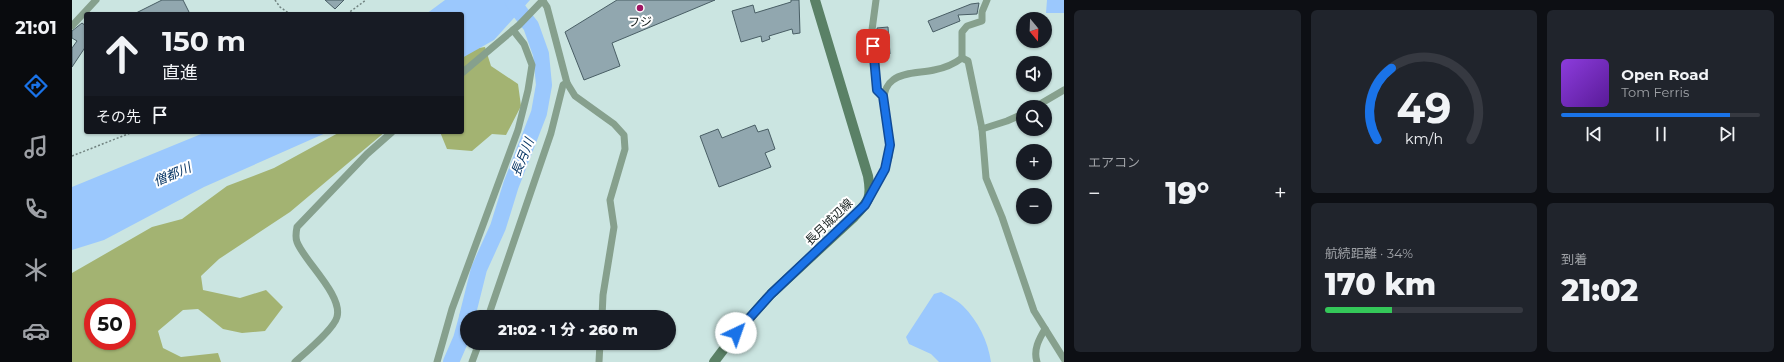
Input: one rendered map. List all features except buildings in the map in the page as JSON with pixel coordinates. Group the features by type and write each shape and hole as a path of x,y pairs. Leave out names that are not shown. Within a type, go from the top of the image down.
{"main road":[{"path":"815,0 868,176 871,192"},
{"name":"長月城辺線","path":"714,362 736,333 771,294 854,217 865,205 871,192"}],"street":[{"path":"85,12 96,0"},
{"path":"876,0 872,30 877,90 883,96"},
{"path":"962,58 962,32 967,26 982,21 982,12 987,0"},
{"path":"464,71 519,25 542,2 547,7 567,83 575,96 614,124 624,135 625,148 610,200 614,227 603,296 602,310"},
{"path":"72,26 84,13"},
{"path":"437,362 452,309 518,130 528,90 532,65 524,44 512,30"},
{"path":"871,192 885,169 889,157 890,145 883,96 886,87 894,79 952,65 962,58"},
{"path":"962,58 968,61 982,128 986,178 1002,217 1034,310 1064,360"},
{"path":"490,310 548,140 560,93 563,85 567,83"},
{"path":"1047,100 1064,90"},
{"path":"982,128 1016,117"},
{"path":"295,362 333,326 338,316 335,301 322,278 297,242 295,233 297,227 367,154 390,134"},
{"path":"1036,362 1034,354 1039,339 1045,329"},
{"path":"472,362 476,350"},
{"path":"599,362 600,350"}],"path":[{"path":"275,0 280,7 287,12"},
{"path":"350,12 366,0"},
{"path":"72,156 128,134"}],"green space":[{"path":"485,47 491,66 518,84 521,106 506,135 492,134 472,151 447,149 441,134 464,134 464,53 473,49"},
{"path":"336,134 383,134 290,212 219,259 201,276 203,290 240,298 266,290 283,307 265,331 242,333 223,329 198,309 183,310 158,331 163,348 181,357 218,353 221,362 72,362 72,273 152,227 182,219 227,186 274,168"}],"water":[{"path":"445,0 530,0 494,40 464,57 464,12 429,12"},
{"path":"1047,0 1064,0 1064,13 1046,12"},
{"name":"僧都川","path":"201,134 323,134 204,187 104,240 72,250 72,187"},
{"path":"941,292 961,304 978,325 985,339 991,362 939,362 931,354 909,344 906,337 934,294"}],"waterway":[{"name":"長月川","path":"469,310 479,269 498,227 511,185 539,113 544,85 541,54 531,26 512,0"},
{"name":"長月川","path":"451,362 460,341"}],"place":[{"name":"フジ","path":"640,8"}],"route":[{"path":"736,333 771,294 865,205 885,169 889,157 889,134 883,96 877,90 873,46"}]}
